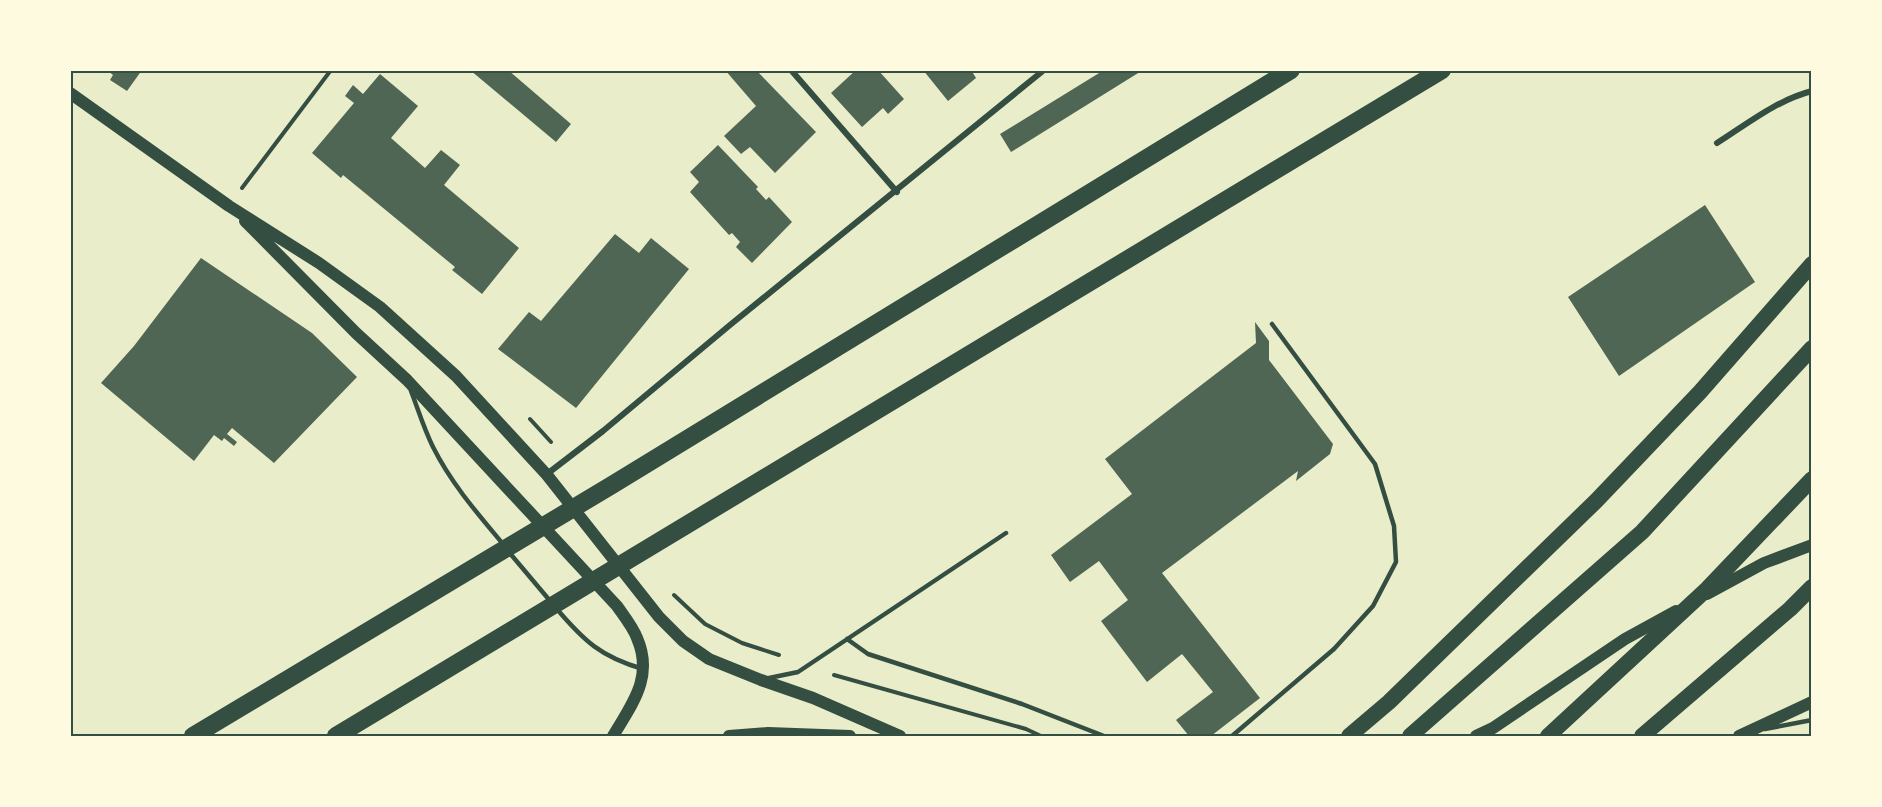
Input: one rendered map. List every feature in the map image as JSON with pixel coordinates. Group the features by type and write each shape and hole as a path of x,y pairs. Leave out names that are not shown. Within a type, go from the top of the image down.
{"highway":[{"path":"193,736 612,485 1291,70"},
{"path":"336,736 1442,70"},
{"path":"1349,736 1389,702 1596,501 1700,393 1812,264"},
{"path":"1410,736 1642,532 1812,348"},
{"path":"1548,736 1707,589 1812,479"},
{"path":"1642,736 1790,609 1812,587"}],"main road":[{"path":"70,93 229,206 319,263 380,307 456,376 547,475 659,617 683,641 709,658 761,680 813,698 900,736"},
{"path":"229,206 406,380 617,606 637,637 644,657 644,669 634,701 613,736"},
{"path":"1482,736 1625,639 1764,563 1812,545"},
{"path":"1744,735 1812,702"},
{"path":"1476,736 1493,728"},
{"path":"729,736 780,733 850,736"}],"street":[{"path":"791,70 897,192"},
{"path":"547,475 1044,70"},
{"path":"1717,143 1771,109 1798,95 1812,91"}],"lane":[{"path":"1232,736 1334,649 1373,606 1396,562 1394,526 1375,464 1272,324"},
{"path":"406,380 432,446 467,501 572,628 617,662 644,669"},
{"path":"761,680 798,672 1006,533"},
{"path":"847,639 868,654 1022,704 1104,736"},
{"path":"1744,735 1812,720"}],"path":[{"path":"229,206 331,70"},
{"path":"834,675 1026,729 1041,736"}],"building":[{"path":"107,70 142,70 127,91 110,80 113,75"},
{"path":"470,70 508,70 571,124 556,142"},
{"path":"725,70 756,70 816,132 775,173 750,147 741,154 724,136 756,106"},
{"path":"856,70 878,70 904,99 888,114 883,108 862,127 831,93"},
{"path":"923,70 971,70 976,78 948,101"},
{"path":"1104,70 1143,70 1011,152 1000,134"},
{"path":"380,74 418,106 391,138 425,168 441,150 460,165 444,185 519,248 482,294 452,270 455,267 343,175 341,178 312,153 354,103 345,96 353,85 363,94"},
{"path":"718,145 758,187 756,189 766,200 769,197 792,222 752,263 736,247 740,242 732,233 729,235 690,192 699,182 690,172"},
{"path":"1705,205 1755,282 1619,376 1568,297"},
{"path":"615,234 639,253 651,238 689,269 576,408 498,349 529,312 541,321"},
{"path":"201,258 312,333 357,377 274,463 232,428 227,434 237,442 234,446 224,438 222,441 214,435 194,461 101,383 134,346"},
{"path":"1255,322 1269,341 1269,360 1333,444 1330,454 1296,481 1298,471 1162,573 1260,698 1211,736 1189,736 1176,720 1213,692 1182,654 1147,682 1101,621 1128,600 1099,561 1070,582 1051,555 1132,494 1105,459 1256,343"}]}
